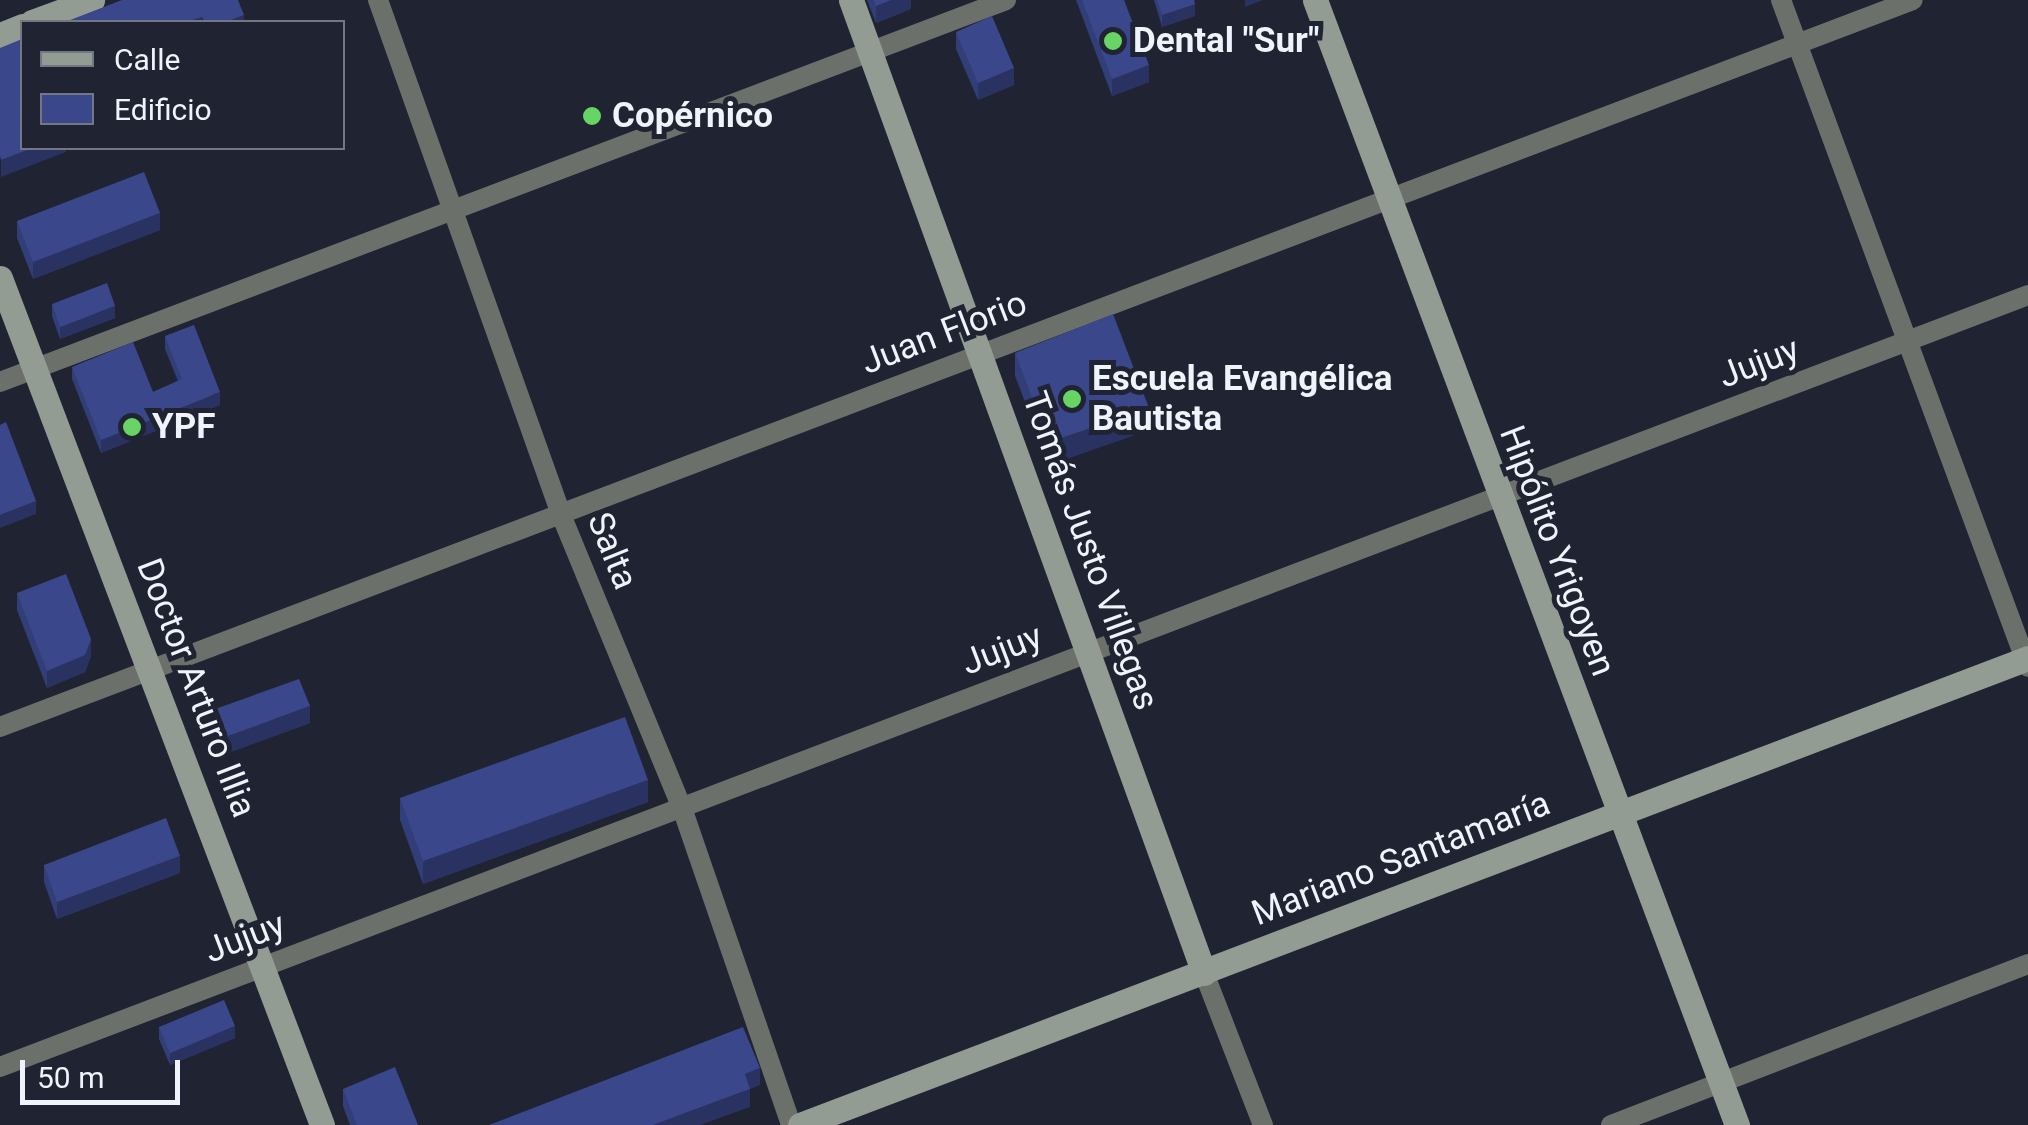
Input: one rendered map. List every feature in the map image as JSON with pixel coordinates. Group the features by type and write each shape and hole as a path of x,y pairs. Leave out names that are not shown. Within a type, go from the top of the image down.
{"street":[{"path":"37,20 92,0"},
{"name":"Salta","path":"378,0 457,209 562,516 682,808 791,1125"},
{"name":"Tomás Justo Villegas","path":"852,0 1204,973 1263,1125"},
{"path":"0,382 1006,0"},
{"name":"Hipólito Yrigoyen","path":"1315,0 1737,1125"},
{"path":"1781,0 1904,342 2027,662"},
{"name":"Juan Florio","path":"0,727 562,516 1388,196 1912,0"},
{"name":"Doctor Arturo Illia","path":"0,278 153,670 322,1125"},
{"name":"Jujuy","path":"0,1067 2028,295"},
{"name":"Mariano Santamaría","path":"800,1125 1619,812 2027,662"},
{"path":"1611,1125 2028,964"}],"building":[{"path":"122,0 238,0 244,15 231,20 70,20"},
{"name":"Dental \"Sur\"","path":"1082,0 1124,0 1149,65 1112,79"},
{"path":"1157,0 1194,0 1195,4 1162,15"},
{"path":"992,16 1014,68 978,83 956,32"},
{"path":"20,40 20,150 28,150 1,160 0,156 0,48"},
{"path":"144,172 160,213 33,262 17,221"},
{"path":"107,283 115,306 60,327 52,304"},
{"path":"1113,314 1149,408 1049,442 1015,353"},
{"path":"194,325 220,392 101,440 72,367 133,342 153,392 182,379 165,336"},
{"path":"6,422 36,501 0,515 0,425"},
{"path":"66,574 91,639 85,655 47,671 17,593"},
{"path":"299,679 310,706 214,741 204,713"},
{"path":"625,717 648,780 423,861 400,798"},
{"path":"166,818 180,856 57,902 44,865"},
{"path":"224,1000 235,1026 170,1053 159,1027"},
{"path":"743,1027 760,1068 745,1074 750,1089 653,1125 489,1125"},
{"path":"395,1067 418,1125 357,1125 343,1089"}],"place":[{"name":"Dental \"Sur\"","path":"1113,41"},
{"name":"Copérnico","path":"592,116"},
{"name":"Escuela Evangélica Bautista","path":"1072,399"},
{"name":"YPF","path":"132,427"}]}
